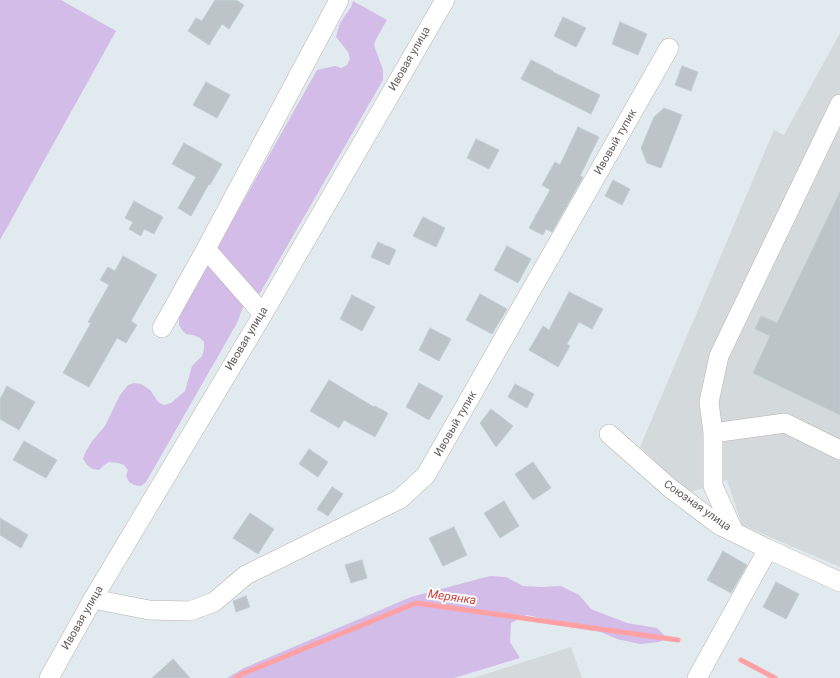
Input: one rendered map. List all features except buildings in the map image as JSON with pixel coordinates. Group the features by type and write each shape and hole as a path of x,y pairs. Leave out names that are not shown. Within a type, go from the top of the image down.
{"street":[{"path":"162,328 206,250 339,0"},
{"name":"Ивовая улица","path":"49,678 93,599 263,314 445,0"},
{"name":"Ивовый тупик","path":"93,599 149,610 190,611 214,602 246,575 400,499 426,475 669,48"},
{"path":"734,532 713,486 713,433 709,402 719,356 840,104"},
{"path":"206,250 263,314"},
{"path":"713,433 785,424 840,450"},
{"name":"Союзная улица","path":"609,434 670,488 720,525 840,582"},
{"path":"697,678 768,549"}],"shaded area":[{"path":"0,0 61,0 116,31 0,240"},
{"path":"353,1 387,20 374,45 383,70 383,80 260,293 254,295 244,304 237,323 146,482 141,486 134,485 129,482 126,476 128,470 124,465 118,463 109,462 99,470 93,469 87,465 83,459 85,453 92,441 105,426 120,395 128,385 134,383 141,384 151,391 158,402 164,405 171,403 185,391 192,366 202,356 204,342 200,338 186,334 182,330 179,325 179,317 317,70 335,66 341,68 347,65 350,59 348,52 336,37 340,23 351,7"},
{"path":"840,33 840,567 742,525 727,480 688,493 640,447 774,130 784,135"},
{"path":"490,576 506,577 523,586 561,586 579,595 591,609 627,623 657,628 667,638 659,642 640,644 617,639 601,632 563,626 546,619 527,615 511,623 510,642 520,658 454,678 227,678 244,668 411,597"},
{"path":"571,647 582,678 473,678"}],"waterway":[{"name":"Мерянка","path":"236,678 242,674 416,603 678,640"},
{"name":"Мерянка","path":"741,660 775,678"}]}
